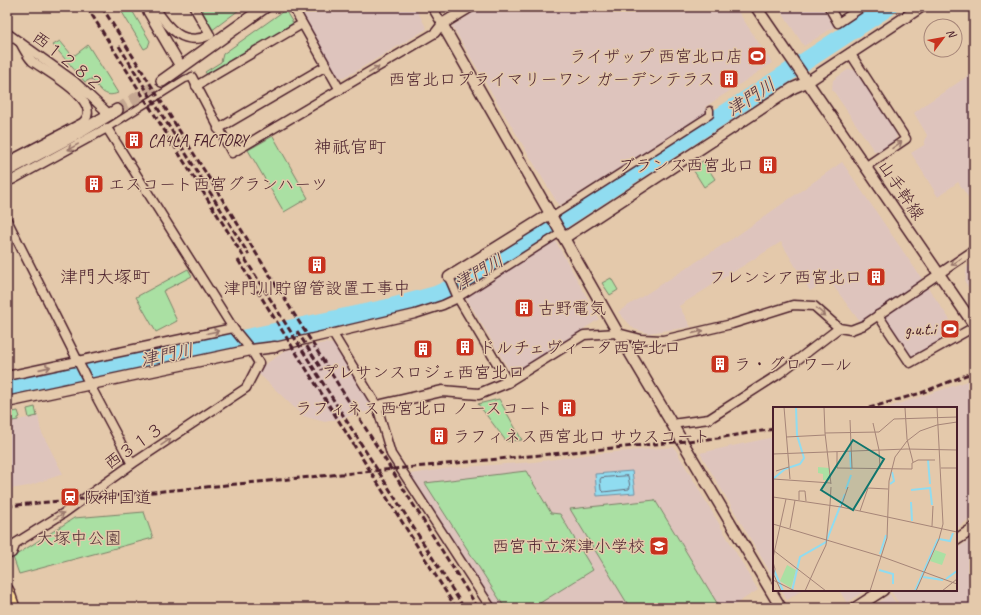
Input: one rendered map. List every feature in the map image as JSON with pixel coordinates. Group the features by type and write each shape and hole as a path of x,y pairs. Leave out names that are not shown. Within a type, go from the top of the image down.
{"highway":[{"path":"7,591 13,608"}],"main road":[{"path":"162,81 265,7"},
{"path":"7,171 80,132 113,112"}],"street":[{"path":"146,7 181,67"},
{"path":"155,7 169,27 177,33 184,37 201,39 210,35 194,7"},
{"path":"293,7 340,90"},
{"path":"432,7 618,333 781,608"},
{"path":"7,180 12,180 108,128 185,79 192,77 218,129 232,153 435,33 442,24 470,7"},
{"name":"山手幹線","path":"756,7 974,326"},
{"path":"829,7 838,23 862,7"},
{"path":"7,402 89,382 249,348 275,347 320,337 415,314 443,305 458,298 557,235 562,234 793,88 807,82 921,7"},
{"path":"196,86 302,24"},
{"name":"西１２８２","path":"7,33 74,81 113,112"},
{"path":"7,162 82,124 87,120 88,114 86,105 78,94 71,87 30,59 20,42"},
{"path":"850,53 906,139 865,167"},
{"path":"218,129 326,66"},
{"path":"508,382 458,298 449,277 551,217 710,115 710,110"},
{"path":"108,128 234,330 249,348"},
{"path":"7,220 132,464"},
{"path":"377,406 442,391 479,394 508,382 584,335 618,333 641,339 663,340 732,324 793,305 814,306 839,328 851,330 864,325 974,250"},
{"path":"878,315 910,363 974,326"},
{"path":"672,424 709,419 779,374 839,328"},
{"path":"7,376 234,330"},
{"path":"333,334 377,406 391,454 491,608"},
{"name":"西３１３","path":"7,556 12,553 16,543 64,513 132,464 246,388 258,363 249,348"},
{"path":"957,539 974,528"},
{"path":"855,608 881,591"}],"shaded area":[{"path":"297,7 415,7 427,29 344,78 338,77"},
{"path":"482,7 735,7 772,63 705,107 708,112 559,206 452,26"},
{"path":"778,7 822,7 834,27 804,46"},
{"path":"849,69 857,71 897,134 895,141 881,150 874,151 832,89 833,80"},
{"path":"974,72 974,206 958,182 938,197 911,153 924,145 927,135 914,113"},
{"path":"842,162 957,330 956,334 911,358 879,310 860,322 829,280 810,291 781,242 679,306 691,327 648,333 634,329 618,312 735,237"},
{"path":"555,240 599,319 512,375 465,296"},
{"path":"974,262 974,296 965,282 967,267"},
{"path":"325,343 333,344 374,410 325,422 303,416 259,374 264,365 287,350"},
{"path":"974,379 974,516 957,528 957,407 889,407"},
{"path":"38,416 41,431 63,474 28,486 10,489 7,480 7,422"},
{"path":"773,437 773,577 700,453"},
{"path":"674,447 758,590 729,608 496,608 410,474 451,468 534,462 592,454"},
{"path":"974,537 974,608 902,608 891,592 957,591 957,548"},
{"path":"782,591 800,591 787,600"},
{"path":"840,591 865,591 847,603"},
{"path":"890,594 899,608 871,608"}],"green space":[{"path":"119,7 130,7 150,41 148,47 144,49"},
{"path":"197,7 243,7 211,31"},
{"path":"285,10 293,23 233,63 208,76 205,72 221,62 223,54"},
{"path":"60,41 71,54 75,55 88,45 118,93 109,95 106,94 91,79 85,82 53,45"},
{"path":"273,136 308,198 284,212 248,150"},
{"path":"703,161 715,179 704,187 692,168"},
{"path":"188,269 192,276 163,291 177,321 156,332 136,297"},
{"path":"611,278 618,290 610,295 602,283"},
{"path":"499,399 522,440 506,441 478,404"},
{"path":"35,407 37,416 29,418 27,409"},
{"path":"18,411 20,417 18,420 7,422 7,413"},
{"path":"526,471 551,513 560,514 593,570 532,608 505,608 425,483"},
{"path":"655,500 720,608 630,608 570,509"},
{"name":"大塚中公園","path":"144,512 153,538 19,574 13,557 74,518"}],"water":[{"path":"632,471 635,493 597,496 595,474"}],"waterway":[{"name":"津門川","path":"7,389 388,308 436,295 472,279 888,7"}],"tunnel":[{"path":"117,110 162,81"}],"railway":[{"path":"87,7 464,608"},
{"path":"102,7 478,608"},
{"path":"119,46 249,255"},
{"path":"238,260 456,608"},
{"path":"297,331 322,370"},
{"path":"872,407 921,393 974,372"},
{"path":"7,506 718,438 773,429"}],"place":[{"name":"ライザップ 西宮北口店","path":"757,56"},
{"name":"西宮北口プライマリーワン ガーデンテラス","path":"729,79"},
{"name":"CA4LA FACTORY","path":"134,140"},
{"name":"ブランズ西宮北口","path":"768,165"},
{"name":"エスコート西宮グランハーツ","path":"94,184"},
{"name":"津門川貯留管設置工事中","path":"317,265"},
{"name":"フレンシア西宮北口","path":"876,277"},
{"name":"古野電気","path":"524,308"},
{"name":"g.u.t.i","path":"950,329"},
{"name":"ドルチェヴィータ西宮北口","path":"465,347"},
{"name":"プレサンスロジェ西宮北口","path":"423,349"},
{"name":"ラ・グロワール","path":"720,364"},
{"name":"ラフィネス西宮北口 ノースコート","path":"567,408"},
{"name":"ラフィネス西宮北口 サウスコート","path":"439,436"},
{"name":"阪神国道","path":"70,497"},
{"name":"西宮市立深津小学校","path":"659,546"}],"district":[{"name":"神祇官町","path":"350,147"},
{"name":"津門大塚町","path":"105,277"}]}
